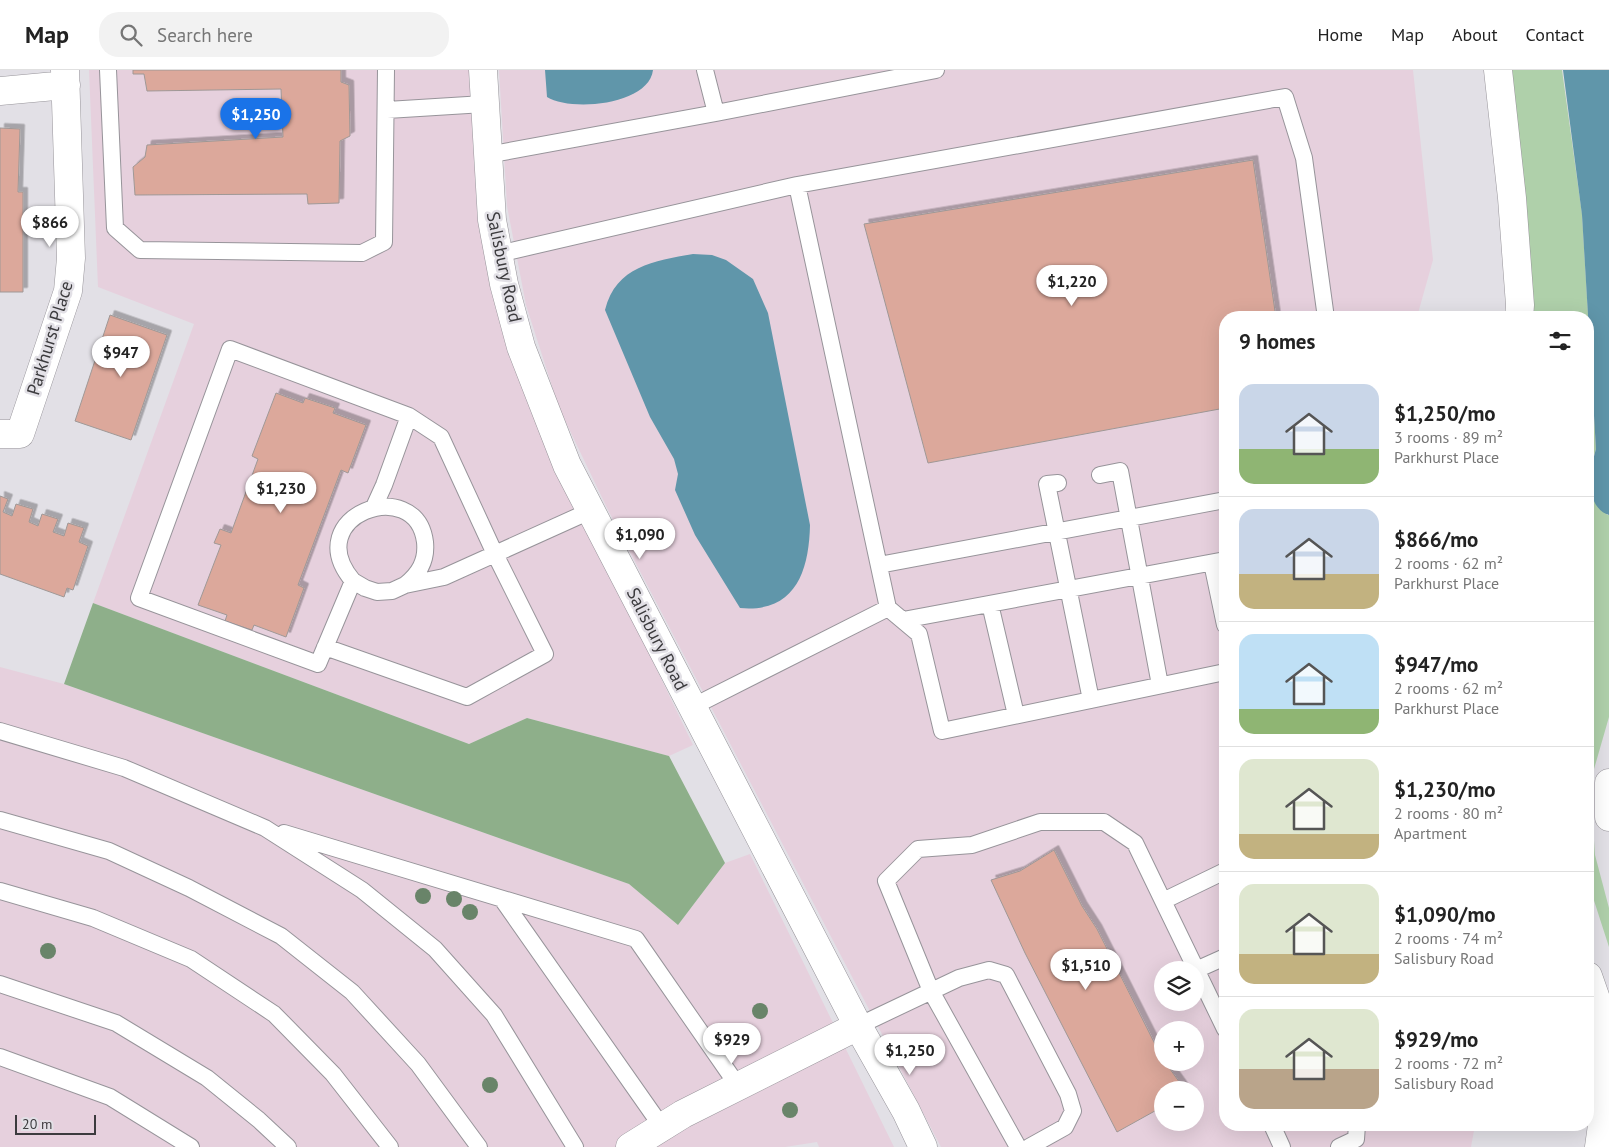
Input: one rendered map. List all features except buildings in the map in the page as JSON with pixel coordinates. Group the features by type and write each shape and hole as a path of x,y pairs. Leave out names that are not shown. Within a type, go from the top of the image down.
{"main road":[{"name":"Salisbury Road","path":"483,70 492,220 498,254 521,347 567,465 858,1026 906,1110 923,1147"},
{"path":"1498,70 1512,198 1520,311"},
{"path":"0,91 66,77"},
{"name":"Parkhurst Place","path":"0,434 20,434 68,291 71,258 66,77"},
{"path":"1609,783 1609,817"},
{"path":"1594,993 1606,1026 1603,1118 1599,1147"},
{"path":"630,1147 662,1127 738,1086 858,1026"}],"lane":[{"path":"108,70 115,228 140,250 362,253 384,242 386,70"},
{"path":"705,70 716,113"},
{"path":"487,154 716,113 936,70"},
{"path":"498,254 797,185 1285,97 1304,158 1325,311"},
{"path":"387,110 484,104"},
{"path":"797,185 888,608 919,634 942,730 1219,673"},
{"path":"325,647 467,698 544,654 494,554 441,437 408,416 230,349 139,598 318,664 325,647 353,581"},
{"path":"374,507 384,486 408,416"},
{"path":"1100,475 1120,471 1160,685"},
{"path":"1058,483 1047,484 1091,700"},
{"path":"879,565 1219,501"},
{"path":"406,585 415,578 424,560 424,538 419,526 399,509 387,506 374,507 356,514 342,534 339,547 340,560 353,581 364,588 378,592 392,591 406,585 444,577 590,511"},
{"path":"903,620 1219,562"},
{"path":"990,604 1016,715"},
{"path":"692,706 888,608"},
{"path":"0,731 124,768 265,828 636,939 738,1086"},
{"path":"0,820 109,851 189,888 281,936 352,992 418,1064 479,1147"},
{"path":"1018,1147 931,991 886,881 918,849 972,845 1040,822 1104,822 1135,842 1192,961"},
{"path":"265,828 362,890 435,949 494,1015 575,1147"},
{"path":"1163,901 1219,874"},
{"path":"0,891 93,918 191,958 274,1014 333,1074 390,1147"},
{"path":"502,899 662,1127"},
{"path":"1204,966 1219,960"},
{"path":"858,1026 959,978 989,970 1006,975 1068,1094 1073,1111 1065,1127 1029,1147"},
{"path":"0,984 116,1023 207,1078 259,1120 288,1147"},
{"path":"1204,986 1219,1017"},
{"path":"0,1057 110,1097 191,1147"},
{"path":"1275,1131 1282,1147"},
{"path":"1339,1147 1356,1139 1356,1131"}],"shaded area":[{"path":"89,70 470,70 477,211 496,304 526,397 693,745 669,756 527,718 469,744 93,603 194,324 98,287"},
{"path":"499,70 1413,70 1433,260 1419,311 1219,311 1219,1131 1474,1131 1471,1147 941,1147 609,512 559,408 526,305 507,206"},
{"path":"0,667 64,684 629,884 678,925 725,863 750,854 894,1147 819,1147 817,1142 785,1147 0,1147"}],"green space":[{"path":"1510,70 1562,70 1582,214 1588,311 1530,311"},
{"path":"1594,415 1596,449 1594,455"},
{"path":"1594,474 1607,515 1609,515 1609,717 1594,769"},
{"path":"93,603 469,744 527,718 669,756 725,863 678,925 629,884 64,684"},
{"path":"1594,841 1595,855 1609,908 1609,947 1594,901"}],"water":[{"path":"545,70 653,70 648,82 638,91 624,98 608,102 573,104 558,102 547,97"},
{"path":"1563,70 1609,70 1609,515 1601,511 1594,500 1594,458 1596,449 1594,416 1594,311 1588,311 1582,215"},
{"path":"693,254 712,255 726,260 753,279 768,313 810,525 806,558 802,573 795,586 786,596 774,604 759,608 740,608 695,535 675,490 678,474 674,459 650,417 605,310 610,295 618,284 638,268 651,263"}]}
